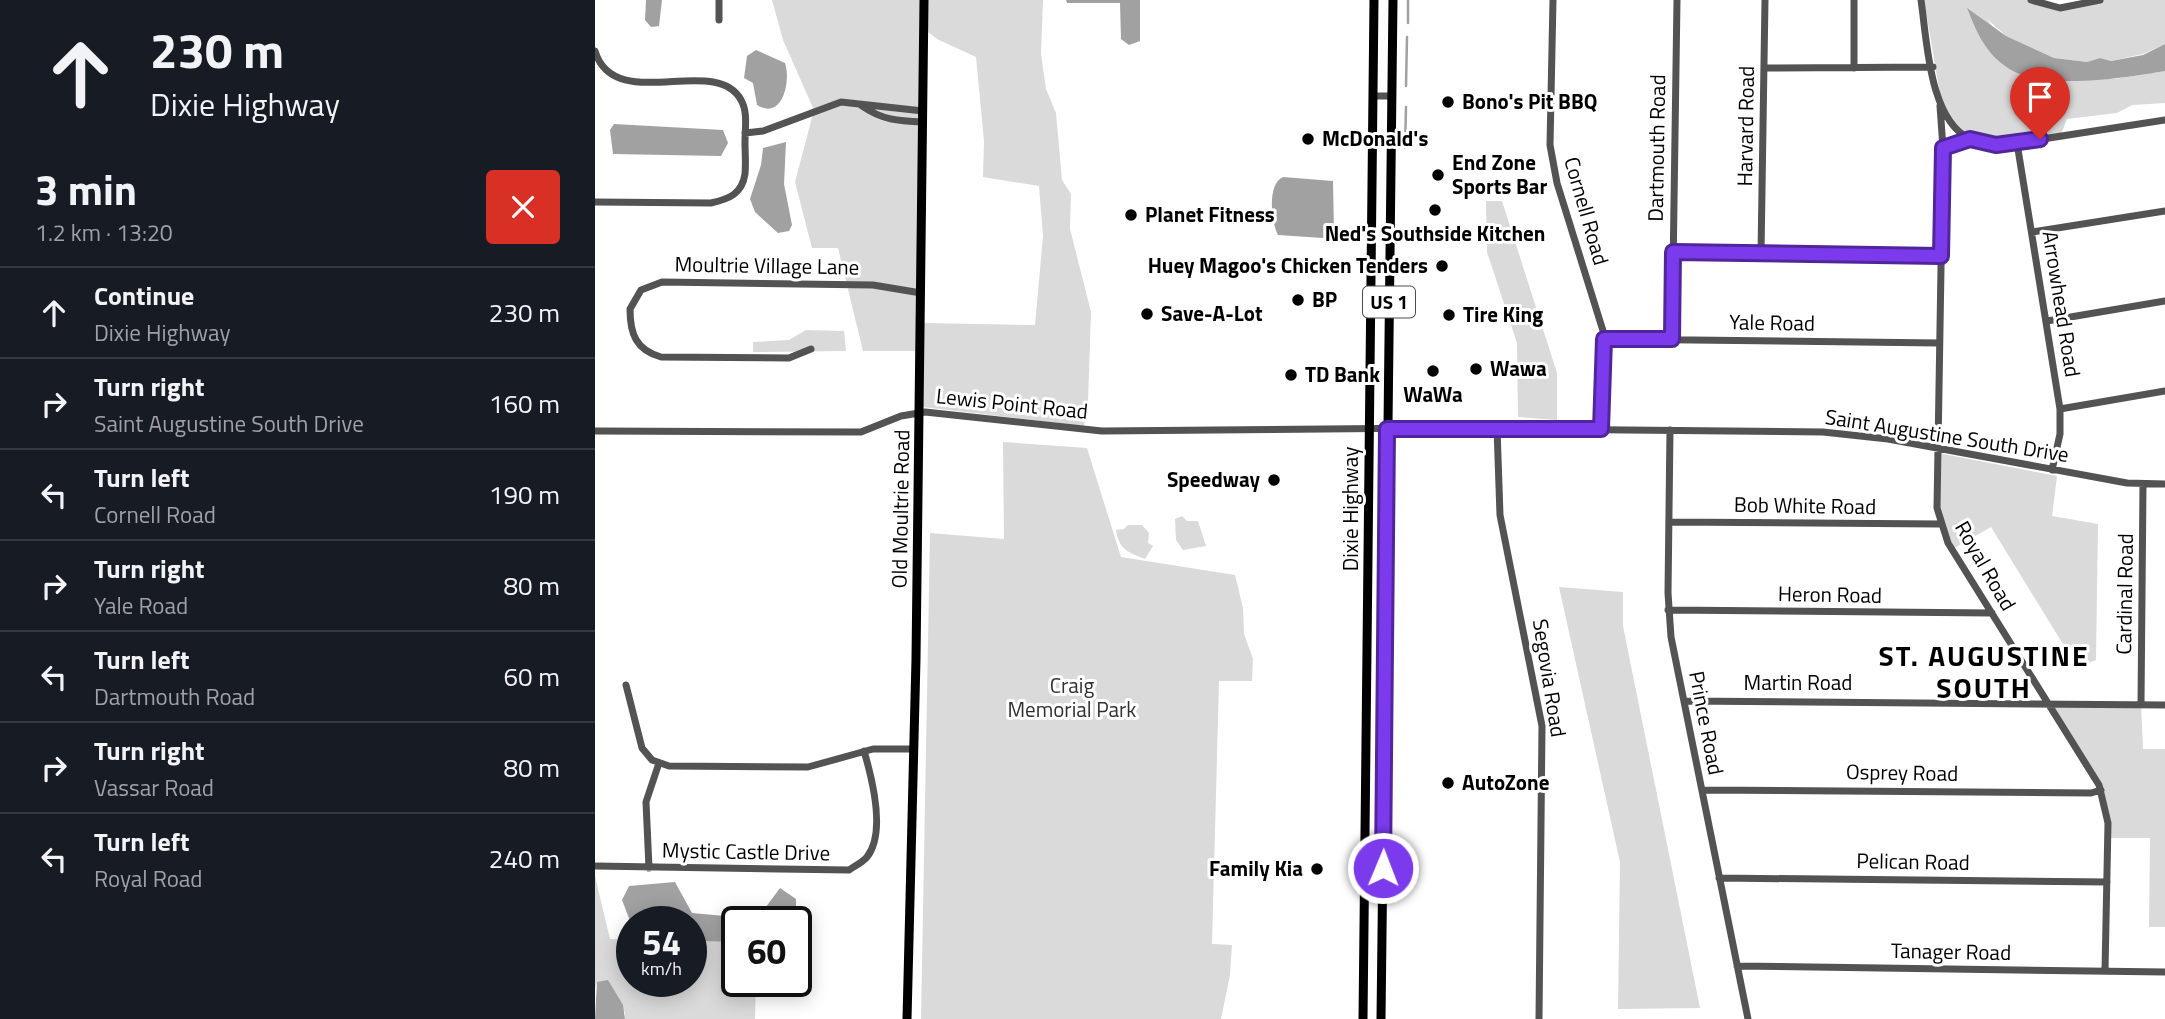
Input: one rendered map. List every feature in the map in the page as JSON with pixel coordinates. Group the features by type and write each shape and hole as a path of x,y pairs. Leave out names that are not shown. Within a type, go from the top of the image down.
{"main road":[{"name":"Old Moultrie Road","path":"907,1019 914,749 924,0"},
{"name":"Dixie Highway","path":"1363,1019 1374,0"},
{"name":"Dixie Highway","path":"1384,754 1393,0"},
{"path":"1366,754 1384,754"},
{"name":"US 1","path":"1381,1019 1384,754"}],"street":[{"path":"719,0 719,20"},
{"name":"Cornell Road","path":"1553,0 1549,126 1552,164 1604,339 1601,429"},
{"name":"Dartmouth Road","path":"1672,339 1677,0"},
{"name":"Harvard Road","path":"1761,253 1765,0"},
{"path":"1854,0 1854,68"},
{"name":"Royal Road","path":"1921,0 1940,106 1943,148 1936,501 1940,524 1948,543 2101,790 2108,822 2105,971"},
{"path":"2031,0 2060,8 2100,0"},
{"path":"595,51 604,68 622,79 713,82 729,86 741,99 745,111 745,172 742,185 730,198 711,203 595,202"},
{"path":"1764,68 1933,67"},
{"path":"1373,96 1392,96"},
{"path":"745,133 763,131 841,102 923,111"},
{"path":"861,106 877,117 891,121 923,122"},
{"path":"1940,106 1950,124 1970,139 1996,145 2165,120"},
{"path":"1943,148 1970,139"},
{"name":"Arrowhead Road","path":"2017,143 2060,409 2059,441 2052,470"},
{"path":"2032,233 2165,211"},
{"path":"1673,252 1941,256"},
{"name":"Moultrie Village Lane","path":"811,349 789,358 661,357 650,354 636,342 630,323 630,309 641,290 662,282 873,285 921,293"},
{"path":"2047,321 2165,301"},
{"name":"Yale Road","path":"1604,339 1939,343"},
{"path":"2060,409 2165,391"},
{"name":"Lewis Point Road","path":"595,430 861,432 919,412 1102,431 1387,429"},
{"name":"Saint Augustine South Drive","path":"1387,429 1823,432 2143,484 2165,484"},
{"name":"Segovia Road","path":"1497,429 1500,515 1542,726 1539,1019"},
{"name":"Prince Road","path":"1670,430 1668,610 1748,1019"},
{"name":"Cardinal Road","path":"2141,704 2143,484"},
{"name":"Bob White Road","path":"1669,522 1940,524"},
{"name":"Heron Road","path":"1668,610 1992,613"},
{"path":"626,685 642,748 652,760 669,766 808,767 864,751 914,749"},
{"name":"Martin Road","path":"1684,701 2165,705"},
{"name":"Mystic Castle Drive","path":"595,866 849,870 866,859 875,843 875,788 864,751"},
{"path":"649,868 646,802 659,763"},
{"name":"Osprey Road","path":"1702,790 2091,793 2101,790"},
{"name":"Pelican Road","path":"1719,878 2107,882"},
{"name":"Tanager Road","path":"1737,966 2165,972"}],"green space":[{"path":"772,0 920,0 916,351 863,351 838,248 812,248 795,182 814,110 783,40"},
{"path":"928,0 1043,0 1041,54 1046,89 1056,113 1062,180 1071,194 1070,229 1091,312 1088,401 1084,426 923,407 924,323 1035,325 1043,236 1039,186 983,177 984,141 976,57 928,32"},
{"path":"1924,0 2037,0 2053,9 2102,0 2165,0 2165,44 2143,54 2111,61 2100,58 2087,62 2054,58 2006,36 1987,19 2031,78 2114,79 2165,71 2165,103 2132,105 2117,113 2067,119 2060,137 2032,142 1972,140 1944,118"},
{"path":"1486,201 1502,201 1557,373 1557,420 1518,417 1517,343 1487,252"},
{"path":"806,330 844,331 846,351 753,352 753,342 789,340"},
{"name":"Craig Memorial Park","path":"1003,442 1087,448 1121,557 1235,575 1243,608 1244,634 1253,659 1252,681 1219,681 1212,944 1232,945 1230,975 1221,1019 921,1019 930,533 1004,539"},
{"path":"1938,453 2057,476 2052,516 2098,524 2096,660 2077,667 1991,527 1951,550 1939,523"},
{"path":"1182,516 1187,521 1198,521 1206,546 1183,550 1176,540 1175,519"},
{"path":"1128,525 1142,525 1149,533 1148,543 1153,546 1145,559 1129,552 1119,542 1116,530 1124,529"},
{"path":"1559,587 1623,592 1623,626 1700,1008 1618,1009 1620,862"},
{"path":"2141,703 2143,749 2165,749 2165,927 2149,927 2150,838 2109,838 2101,792 2048,705"},
{"path":"595,876 610,939 616,939 616,997 707,997 707,941 721,942 721,997 756,997 755,1019 625,1019 625,1012 597,982 595,989"}],"shaded area":[{"path":"646,0 662,0 659,26 651,27 645,20"},
{"path":"1066,0 1140,0 1140,41 1129,45 1121,39 1120,3 1067,3"},
{"path":"1967,8 2006,36 2054,58 2087,62 2100,58 2111,61 2143,55 2165,44 2165,71 2082,81 2039,79 2020,74 1991,54 1977,32"},
{"path":"756,50 785,63 786,88 779,103 773,108 757,105 753,83 744,78 747,56"},
{"path":"614,124 723,130 728,143 721,156 613,154 610,130"},
{"path":"786,142 784,184 792,225 789,231 778,233 755,212 750,199 761,165 763,148"},
{"path":"1283,177 1333,181 1334,234 1323,238 1278,235 1272,203 1274,187"},
{"path":"675,882 688,906 624,906 622,900 629,886"},
{"path":"780,888 796,899 796,906 767,906"},
{"path":"707,914 721,916 721,942 707,941"},
{"path":"608,980 623,1005 625,1019 595,1019 597,982"}],"waterway":[{"path":"1408,0 1408,23"},
{"path":"1406,86 1407,37"},
{"path":"1405,148 1406,107"}],"place":[{"name":"Bono's Pit BBQ","path":"1448,102"},
{"name":"McDonald's","path":"1308,139"},
{"name":"End Zone Sports Bar","path":"1438,175"},
{"name":"Ned's Southside Kitchen","path":"1435,210"},
{"name":"Planet Fitness","path":"1131,215"},
{"name":"Huey Magoo's Chicken Tenders","path":"1442,266"},
{"name":"BP","path":"1298,300"},
{"name":"Save-A-Lot","path":"1147,314"},
{"name":"Tire King","path":"1449,315"},
{"name":"Wawa","path":"1476,369"},
{"name":"WaWa","path":"1433,371"},
{"name":"TD Bank","path":"1291,375"},
{"name":"Speedway","path":"1274,480"},
{"name":"AutoZone","path":"1448,783"},
{"name":"Family Kia","path":"1317,869"}],"district":[{"name":"ST. AUGUSTINE SOUTH","path":"1984,672"}],"route":[{"path":"1383,868 1387,429 1601,429 1604,339 1672,339 1673,252 1941,256 1943,148 1970,139 1996,145 2040,139"}]}
